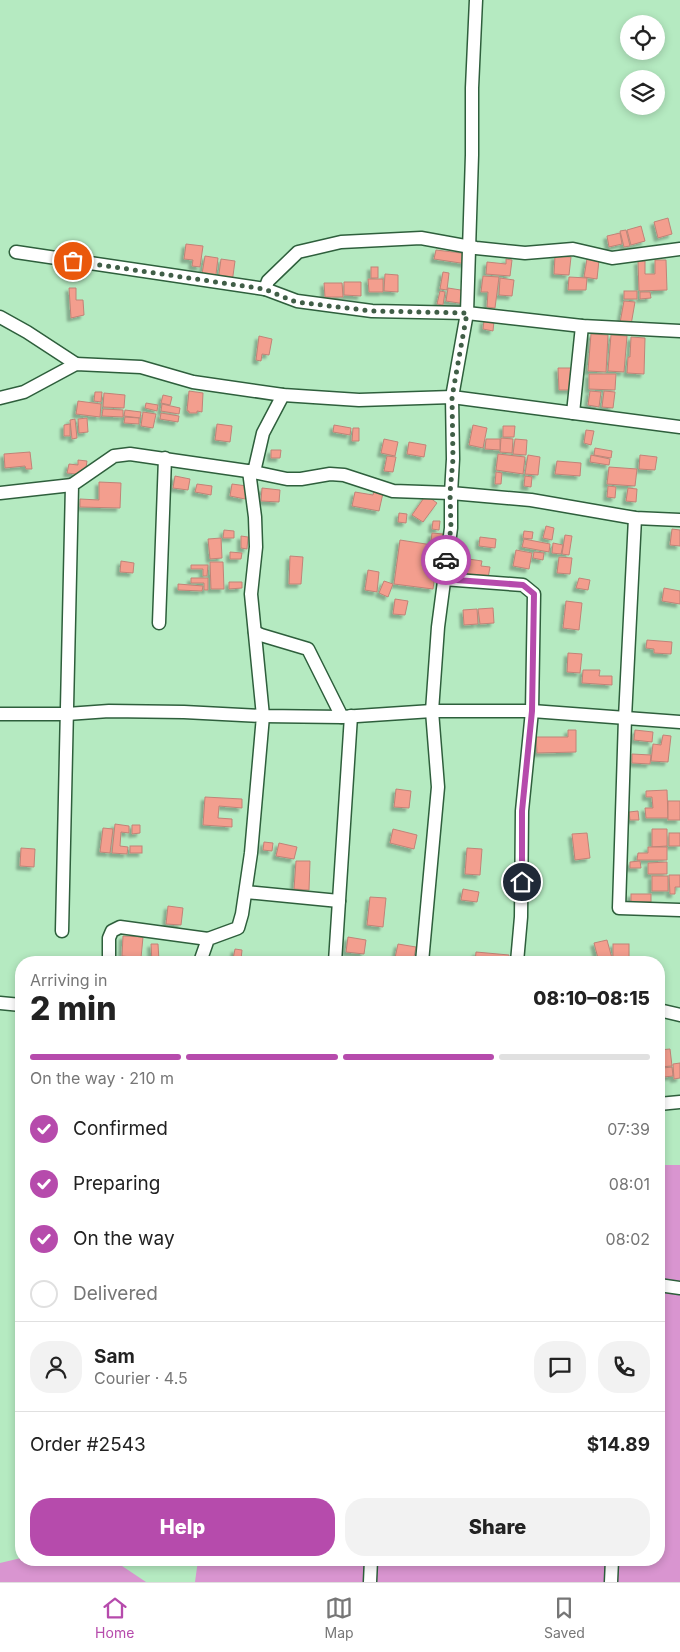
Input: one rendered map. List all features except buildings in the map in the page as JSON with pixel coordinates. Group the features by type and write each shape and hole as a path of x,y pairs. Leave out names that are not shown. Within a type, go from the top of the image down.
{"street":[{"path":"423,956 438,787 432,711 443,579 451,528 452,397 467,313 476,0"},
{"path":"264,289 268,280 298,252 340,242 421,238 469,245 476,248 525,253 573,249 612,258 680,249"},
{"path":"16,252 264,289 296,302 372,311 467,313 582,326 680,332"},
{"path":"0,317 76,364 141,367 193,382 283,395 360,400 452,397 680,427"},
{"path":"573,412 582,326"},
{"path":"0,398 24,392 76,364"},
{"path":"110,956 109,938 112,931 120,928 208,939 238,928 246,892 253,837 263,716 251,594 256,546 251,471 263,433 283,395"},
{"path":"0,493 72,485 114,456 130,454 251,471 288,479 301,479 330,474 344,475 393,490 531,500 635,518 680,520"},
{"path":"159,623 165,458"},
{"path":"62,931 72,485"},
{"path":"635,518 625,718 619,908 680,910"},
{"path":"443,579 523,585 534,594 532,711 522,811 521,917 518,956"},
{"path":"255,632 308,649 347,716 335,956"},
{"path":"0,714 184,712 263,716 347,716 432,711 532,711 680,722"},
{"path":"246,892 339,901"},
{"path":"202,956 208,939"},
{"path":"0,1003 15,1004"},
{"path":"665,1011 680,1015"},
{"path":"665,1103 680,1102"},
{"path":"665,1286 680,1288"},
{"path":"370,1582 371,1566"},
{"path":"611,1582 612,1566"}],"shaded area":[{"path":"665,1165 680,1165 680,1582 195,1582 197,1566 665,1566"},
{"path":"15,1559 15,1566 122,1566 146,1582 0,1582 0,1563"}],"way so far":[{"path":"73,261 264,289 296,302 372,311 467,313 452,397 451,528 446,560"}],"route":[{"path":"446,560 443,579 523,585 534,594 532,711 522,811 522,882"}]}
